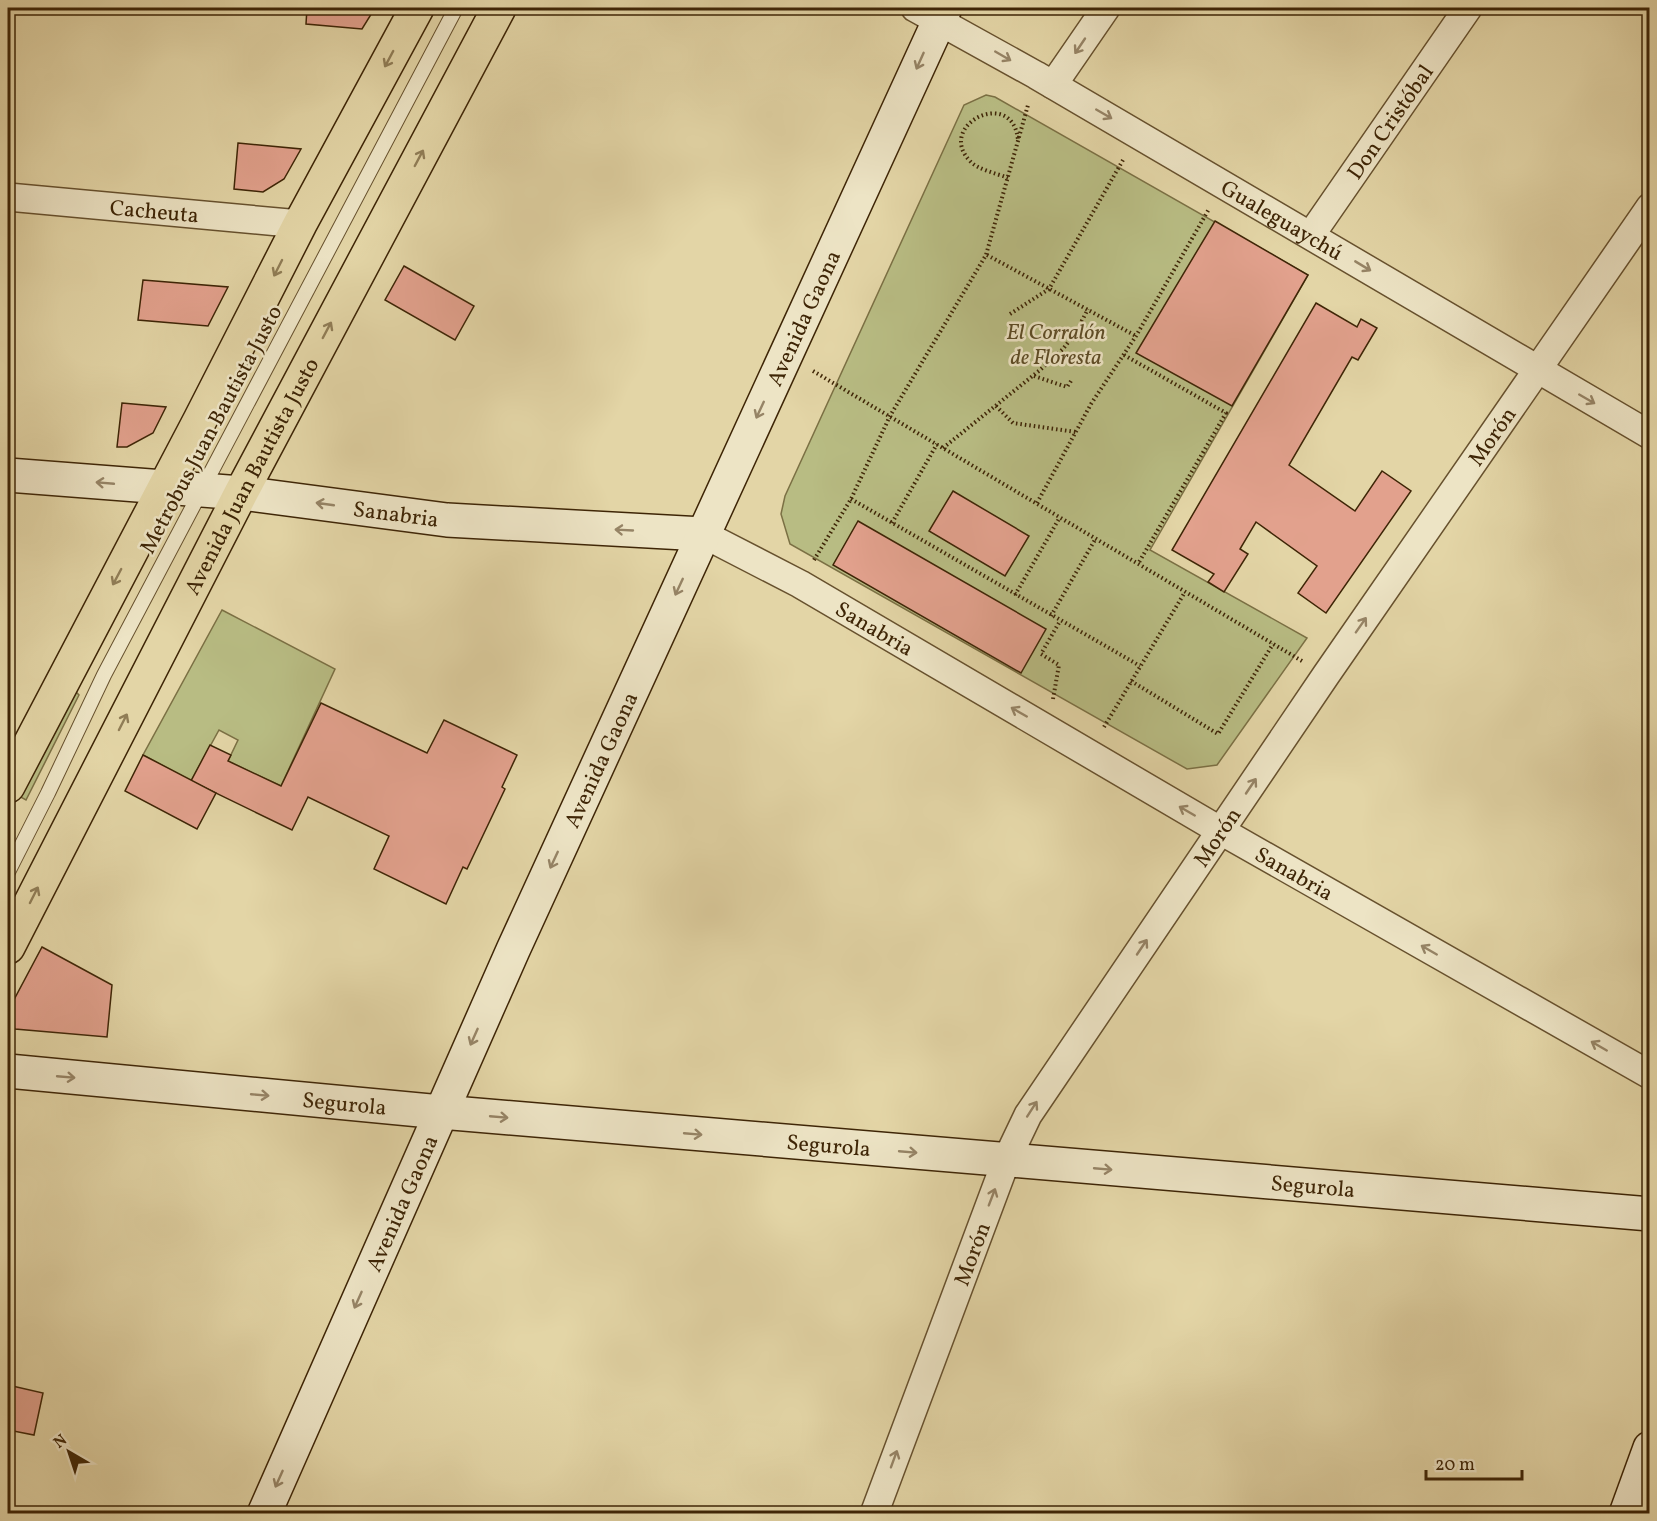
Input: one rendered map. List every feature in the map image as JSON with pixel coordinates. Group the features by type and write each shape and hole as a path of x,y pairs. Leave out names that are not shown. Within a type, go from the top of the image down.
{"main road":[{"path":"8,786 300,224 417,8"},
{"name":"Avenida Juan Bautista Justo","path":"8,947 241,493 499,8"}],"street":[{"path":"1045,80 1106,8"},
{"name":"Don Cristóbal","path":"1311,235 1468,8"},
{"name":"Gualeguaychú","path":"933,12 1536,370 1650,435"},
{"name":"Avenida Gaona","path":"264,1514 441,1112 785,355 933,12"},
{"name":"Cacheuta","path":"8,197 300,224"},
{"name":"Morón","path":"873,1514 1006,1161 1028,1115 1326,675 1650,207"},
{"name":"Sanabria","path":"8,475 241,493 447,520 703,534 800,584 1221,831 1650,1075"},
{"name":"Segurola","path":"8,1071 441,1112 1006,1161 1647,1209"},
{"path":"1626,1514 1650,1448"}],"lane":[{"name":"Metrobus Juan Bautista Justo","path":"8,872 104,675 456,8"}],"path":[{"path":"800,584 851,499 890,416 986,255 1018,143 1045,80"},
{"path":"1008,178 969,160 962,144 963,134 966,126 980,114 998,113 1013,125 1018,143"},
{"path":"1010,314 1049,288 1138,135"},
{"path":"1037,503 1091,404 1136,336 1223,184"},
{"path":"986,255 1136,336"},
{"path":"943,448 1063,349 1076,332 1088,309"},
{"path":"785,355 1326,675"},
{"path":"1124,355 1226,412 1138,564"},
{"path":"1034,375 1067,387 1071,381"},
{"path":"996,406 1013,423 1076,432"},
{"path":"892,523 937,444"},
{"path":"851,499 1140,666"},
{"path":"1015,595 1060,517"},
{"path":"1051,616 1096,538"},
{"path":"1088,754 1185,592"},
{"path":"1048,729 1059,665 1041,654 1060,621"},
{"path":"1131,681 1218,734 1273,644"}],"green space":[{"name":"El Corralón de Floresta","path":"986,95 995,97 1308,275 1150,550 1307,638 1217,765 1187,769 790,544 781,514 785,496 964,105"},
{"path":"222,610 335,669 281,786 228,761 238,740 219,730 191,781 143,755"},
{"path":"75,691 79,695 26,800 17,795"}],"building":[{"path":"307,8 375,8 362,29 306,24"},
{"path":"238,143 301,149 284,179 263,192 234,189"},
{"path":"1215,221 1308,275 1232,406 1136,353"},
{"path":"404,266 474,306 455,340 385,300"},
{"path":"143,280 228,287 208,326 138,320"},
{"path":"1316,303 1357,327 1361,319 1377,328 1358,360 1352,357 1289,465 1355,511 1382,471 1411,491 1326,613 1298,593 1317,566 1256,522 1240,549 1248,554 1224,592 1208,582 1214,574 1172,550"},
{"path":"122,403 166,407 153,433 127,447 117,447"},
{"path":"953,491 1029,536 1005,576 929,531"},
{"path":"858,521 1046,629 1021,673 833,565"},
{"path":"321,703 427,753 444,720 517,755 502,787 505,789 467,869 463,867 446,904 374,869 389,836 308,797 292,830 191,781 210,745 231,755 228,761 281,786"},
{"path":"143,755 216,793 197,829 125,791"},
{"path":"42,947 112,985 107,1037 15,1029 8,1011"},
{"path":"8,1385 43,1393 34,1435 8,1430"}]}
